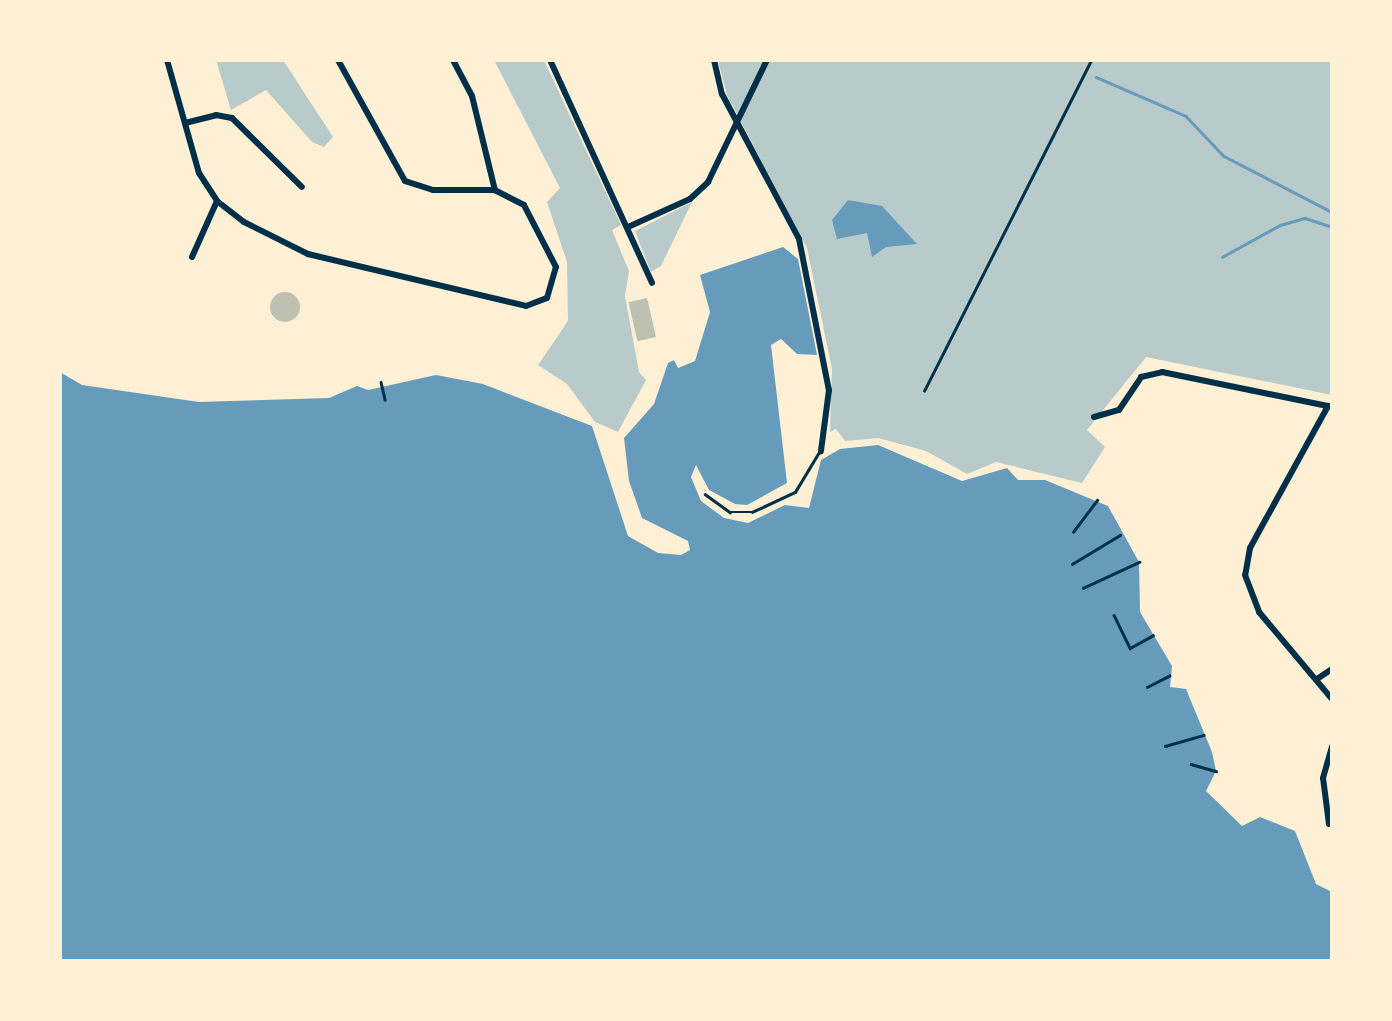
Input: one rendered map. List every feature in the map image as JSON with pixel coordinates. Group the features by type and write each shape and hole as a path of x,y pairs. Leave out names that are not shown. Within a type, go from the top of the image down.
{"street":[{"path":"166,60 199,173 217,201 308,254 488,298 538,303 552,290 556,268 531,214 514,197 495,190 434,190 405,181 338,60"},
{"path":"453,60 472,96 495,190"},
{"path":"550,60 652,283"},
{"path":"714,60 722,94 794,226 806,264 829,390 820,451"},
{"path":"628,227 698,193 767,60"},
{"path":"185,123 216,115 232,118 302,186"},
{"path":"192,257 217,201"},
{"path":"1094,417 1118,410 1141,377 1162,372 1330,407 1245,566 1259,612 1332,699"},
{"path":"1316,680 1332,669"},
{"path":"1329,824 1323,778 1332,746"}],"lane":[{"path":"705,494 730,512 752,512 795,492 820,451"}],"path":[{"path":"924,391 1091,60"},
{"path":"381,382 385,400"},
{"path":"1073,532 1097,500"},
{"path":"1072,564 1120,535"},
{"path":"1082,588 1139,562"},
{"path":"1114,615 1130,648 1153,635"},
{"path":"1147,687 1169,676"},
{"path":"1165,746 1203,735"},
{"path":"1191,764 1216,771"}],"shaded area":[{"path":"216,60 283,60 333,137 324,147 312,142 266,90 231,110"},
{"path":"494,60 544,60 621,225 612,230 629,271 625,296 639,372 646,380 618,432 595,422 567,384 538,365 568,321 567,262 547,202 560,188"},
{"path":"718,60 1332,60 1332,395 1146,357 1087,430 1105,447 1082,483 996,462 967,474 926,451 878,438 845,441 836,429 830,432 832,369 807,248 727,95"},
{"path":"692,202 661,266 651,272 635,231"}],"water":[{"path":"848,200 882,206 917,244 886,247 872,257 867,233 837,239 832,220"},
{"path":"783,247 798,259 817,355 797,354 781,339 771,345 787,483 747,505 735,504 709,490 696,465 691,477 701,501 724,518 748,523 785,505 809,508 821,460 840,449 878,445 962,481 1007,468 1018,480 1045,480 1108,506 1139,562 1140,612 1172,666 1170,687 1186,689 1212,752 1216,771 1206,791 1242,826 1260,817 1295,831 1316,884 1332,892 1332,961 60,961 60,372 82,385 199,402 329,398 357,386 368,390 436,375 483,384 592,426 628,536 658,553 681,555 690,550 688,541 642,518 629,481 624,438 654,404 668,363 674,360 678,368 695,361 710,312 700,275"}],"building":[{"path":"285,292 296,296 300,307 296,318 285,322 274,318 270,307 274,296"},
{"path":"647,298 656,337 637,341 628,302"}],"waterway":[{"path":"1096,77 1186,116 1224,156 1332,212"},
{"path":"1222,257 1280,225 1305,218 1332,227"}]}
